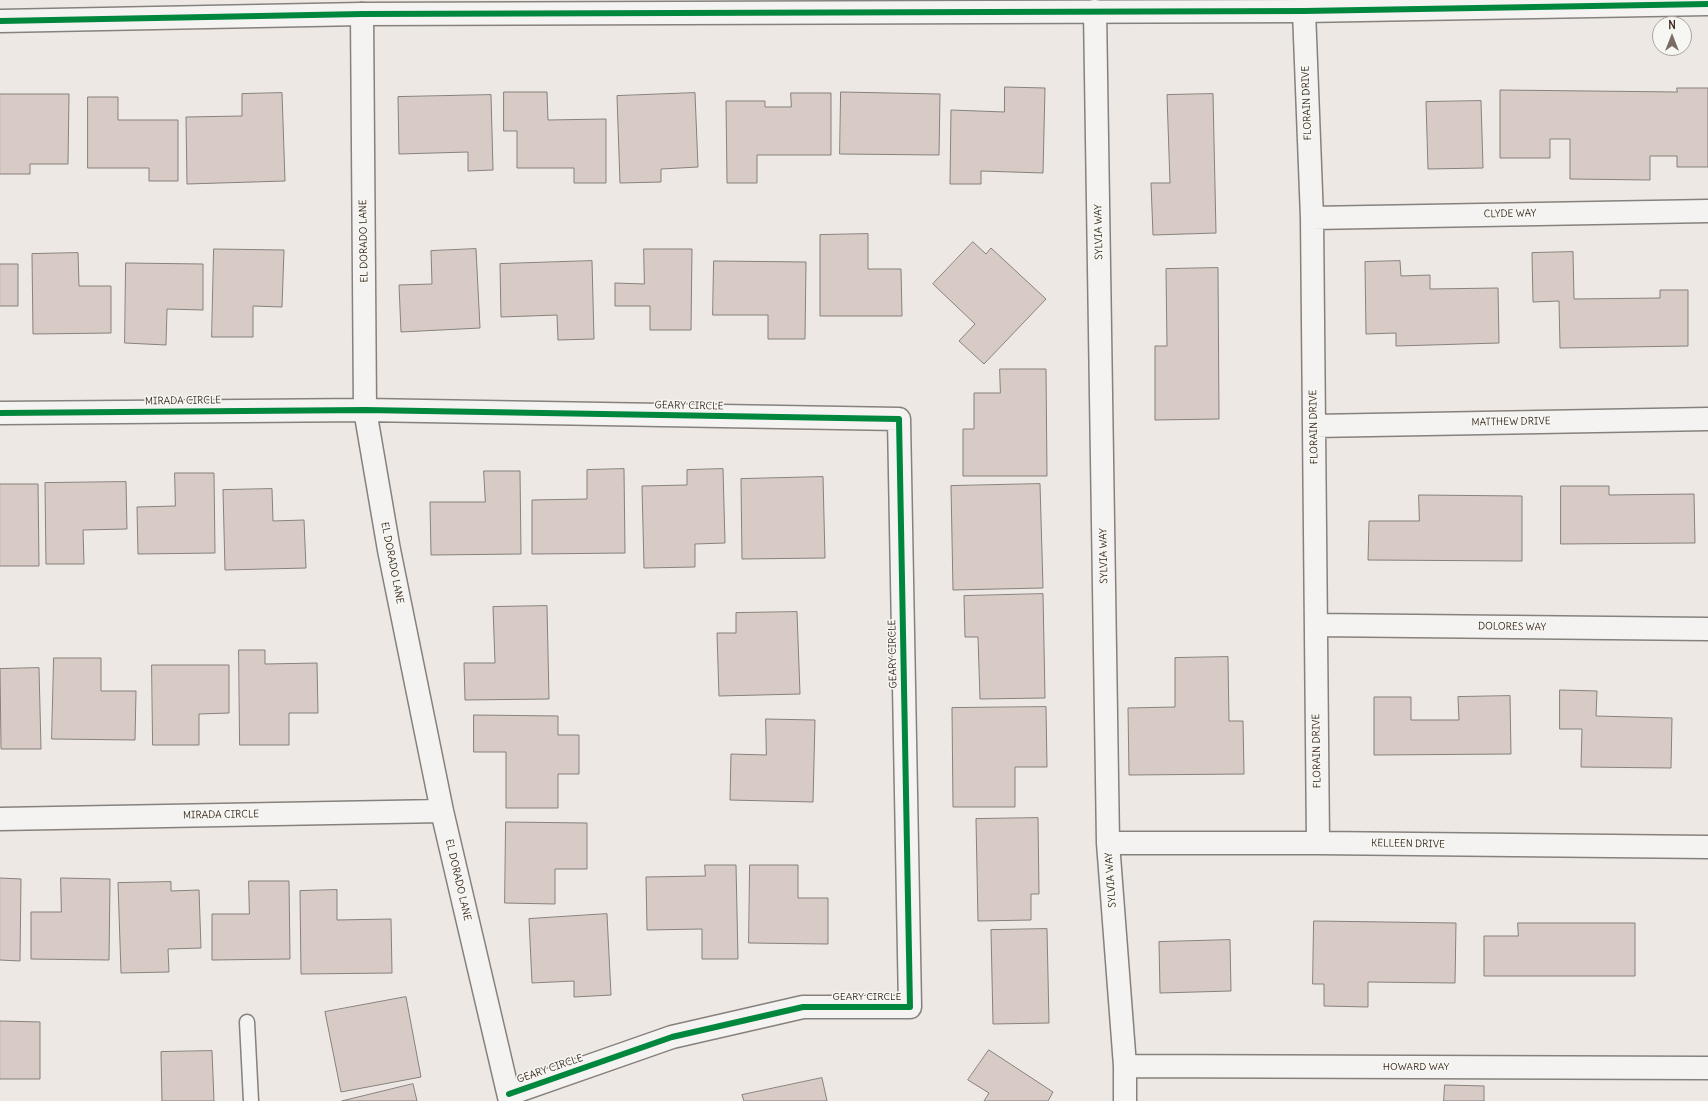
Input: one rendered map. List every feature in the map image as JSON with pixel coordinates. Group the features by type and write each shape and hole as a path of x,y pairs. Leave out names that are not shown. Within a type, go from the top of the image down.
{"street":[{"path":"0,21 362,14 1304,11 1657,3 1708,4"},
{"name":"SYLVIA WAY","path":"1095,11 1108,843 1125,1066 1125,1101"},
{"name":"FLORAIN DRIVE","path":"1304,11 1312,218 1318,843"},
{"name":"EL DORADO LANE","path":"362,14 366,410 389,550 442,812 510,1097"},
{"name":"CLYDE WAY","path":"1312,218 1708,211"},
{"name":"MIRADA CIRCLE","path":"0,413 366,410"},
{"name":"GEARY CIRCLE","path":"366,410 899,419 910,1007 803,1007 672,1037 510,1097"},
{"name":"MATTHEW DRIVE","path":"1314,426 1708,419"},
{"name":"DOLORES WAY","path":"1316,625 1708,629"},
{"name":"MIRADA CIRCLE","path":"0,819 442,812"},
{"name":"KELLEEN DRIVE","path":"1108,843 1318,843 1708,847"},
{"name":"HOWARD WAY","path":"1125,1066 1708,1068"}],"lane":[{"path":"247,1022 251,1101"}],"building":[{"path":"1005,87 1045,88 1043,173 981,171 981,184 950,184 951,110 1004,112"},
{"path":"1677,88 1708,88 1708,167 1677,167 1677,156 1650,156 1650,180 1570,179 1570,139 1550,139 1550,158 1500,158 1500,90 1677,92"},
{"path":"504,92 547,92 548,120 606,119 606,183 574,183 574,168 517,168 517,131 504,131"},
{"path":"841,92 940,94 939,155 840,154"},
{"path":"282,93 285,181 187,184 186,117 242,116 242,94"},
{"path":"695,93 698,167 661,169 661,182 620,183 617,96"},
{"path":"791,93 831,93 831,155 757,155 757,183 727,183 726,101 765,101 765,107 791,107"},
{"path":"0,94 69,94 68,164 30,164 30,174 0,174"},
{"path":"1213,94 1216,233 1153,235 1151,183 1170,183 1167,95"},
{"path":"491,95 493,170 468,171 468,152 399,154 398,97"},
{"path":"88,97 118,97 118,120 178,120 178,181 149,181 149,168 88,168"},
{"path":"1481,101 1483,168 1428,169 1426,102"},
{"path":"868,234 868,269 901,269 902,316 820,316 820,235"},
{"path":"973,242 986,254 991,248 1046,299 984,364 959,341 975,324 933,284"},
{"path":"214,249 284,250 282,307 253,306 253,337 212,337"},
{"path":"476,249 480,328 401,332 399,285 432,284 431,251"},
{"path":"644,249 692,249 691,330 650,330 650,306 615,306 615,283 644,284"},
{"path":"1573,252 1574,299 1660,298 1660,290 1688,290 1688,346 1560,348 1559,301 1533,302 1532,253"},
{"path":"78,253 79,286 111,286 111,333 33,334 32,254"},
{"path":"592,261 594,339 558,340 557,315 501,317 500,264"},
{"path":"714,261 806,262 805,339 768,339 768,315 713,315"},
{"path":"1400,261 1401,276 1430,275 1430,289 1498,288 1499,343 1396,346 1396,333 1366,334 1365,262"},
{"path":"126,263 203,264 203,310 167,309 166,345 125,343"},
{"path":"0,264 18,264 18,306 0,306"},
{"path":"1218,268 1219,419 1155,420 1155,346 1167,346 1166,269"},
{"path":"1000,369 1046,369 1047,476 963,476 963,429 974,429 974,393 1000,393"},
{"path":"624,469 625,553 532,554 532,500 587,499 587,470"},
{"path":"723,469 725,543 695,544 695,567 644,568 642,486 687,485 687,470"},
{"path":"484,471 520,471 521,554 431,555 430,502 485,502"},
{"path":"175,473 214,473 215,553 138,554 137,507 175,506"},
{"path":"823,477 825,558 742,559 741,479"},
{"path":"126,482 127,529 83,530 84,564 46,564 45,483"},
{"path":"0,484 38,484 39,566 0,566"},
{"path":"1040,484 1043,588 953,590 951,486"},
{"path":"1561,486 1609,486 1609,495 1694,494 1695,543 1561,544"},
{"path":"272,489 273,521 304,520 306,568 225,570 223,490"},
{"path":"1419,495 1522,496 1522,561 1368,560 1369,521 1419,521"},
{"path":"1043,594 1045,698 980,699 978,637 965,637 964,596"},
{"path":"547,606 549,699 465,700 464,663 495,663 493,607"},
{"path":"797,612 800,694 719,696 717,633 736,633 736,613"},
{"path":"239,650 265,650 265,664 317,663 318,713 289,713 289,745 240,745"},
{"path":"1228,657 1229,721 1243,721 1244,774 1129,775 1128,708 1175,707 1175,658"},
{"path":"54,658 101,658 101,691 136,691 135,740 52,739"},
{"path":"152,665 229,665 229,713 199,714 199,745 153,745"},
{"path":"39,668 41,749 1,749 0,669"},
{"path":"1560,690 1597,691 1596,716 1672,718 1671,768 1581,767 1582,729 1560,729"},
{"path":"1510,696 1511,754 1374,755 1374,697 1411,697 1411,720 1459,720 1458,697"},
{"path":"1046,707 1047,767 1015,767 1015,807 953,807 952,708"},
{"path":"474,715 558,716 558,735 579,735 579,774 558,774 558,808 506,808 506,752 474,752"},
{"path":"766,719 815,720 813,802 730,800 731,754 766,755"},
{"path":"1038,818 1039,894 1031,894 1031,920 978,921 976,819"},
{"path":"506,822 587,823 587,869 555,869 555,904 505,903"},
{"path":"705,865 736,865 738,959 702,959 702,929 647,930 646,877 705,876"},
{"path":"750,865 798,865 798,898 828,898 828,944 749,943"},
{"path":"0,878 21,879 20,961 0,960"},
{"path":"61,878 110,879 109,960 31,959 31,912 61,912"},
{"path":"249,881 289,881 290,959 212,960 212,914 249,914"},
{"path":"171,882 171,891 199,890 201,948 168,949 169,972 121,973 118,883"},
{"path":"337,890 337,920 391,919 392,973 301,974 300,891"},
{"path":"607,914 611,995 574,997 574,981 532,983 529,919"},
{"path":"1314,921 1456,923 1455,983 1368,982 1368,1007 1324,1006 1324,984 1313,984"},
{"path":"1518,923 1635,923 1635,976 1484,976 1484,936 1518,936"},
{"path":"1047,929 1049,1023 993,1024 991,930"},
{"path":"1230,940 1231,991 1160,993 1159,942"},
{"path":"406,997 421,1077 341,1092 325,1012"},
{"path":"0,1021 40,1022 40,1079 0,1079"},
{"path":"989,1050 1053,1092 1048,1101 984,1101 989,1093 968,1080"},
{"path":"212,1051 214,1101 162,1101 161,1052"},
{"path":"822,1078 827,1101 744,1101 742,1095"},
{"path":"413,1084 417,1101 342,1101"},
{"path":"1445,1085 1484,1086 1484,1101 1444,1101"}],"cycle path":[{"path":"0,21 362,14 1304,11 1708,4"},
{"path":"0,413 365,410 899,419 910,1007 803,1007 672,1037 509,1094"}]}
